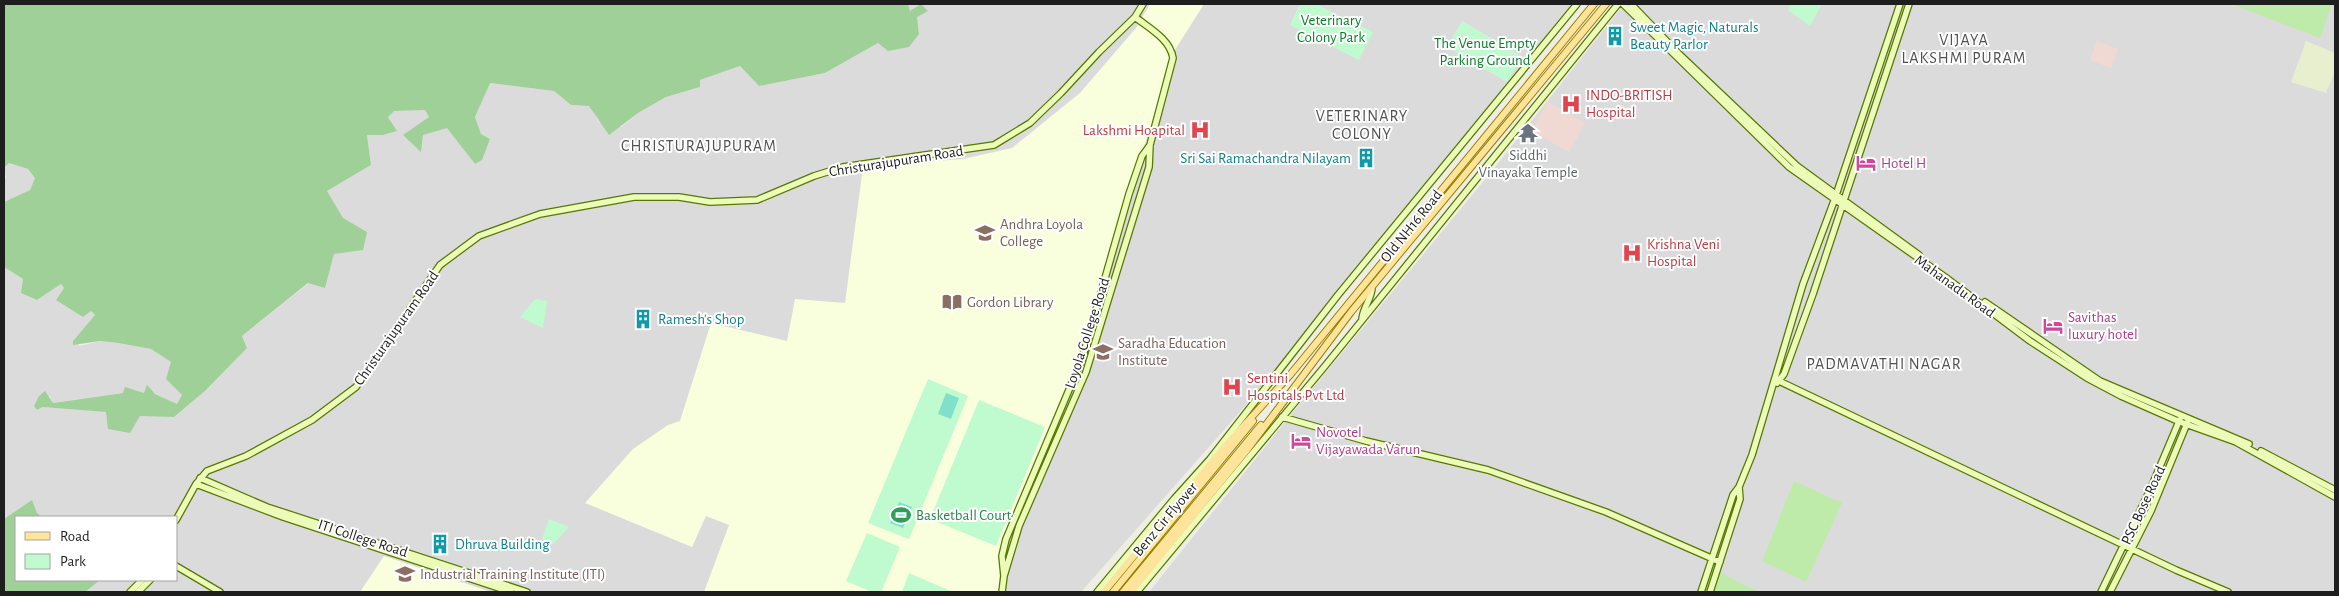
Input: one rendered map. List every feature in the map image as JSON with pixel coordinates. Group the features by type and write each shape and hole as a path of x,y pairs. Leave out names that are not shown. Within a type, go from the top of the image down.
{"main road":[{"name":"Old NH16 Road","path":"1226,445 1270,397 1594,4"},
{"name":"Old NH16 Road","path":"1247,450 1372,287 1606,4"},
{"path":"1113,592 1231,450 1270,397"},
{"path":"1123,592 1240,448 1284,400"},
{"name":"Benz Cir Flyover","path":"1104,592 1226,445"},
{"name":"Benz Cir Flyover","path":"1131,592 1247,450"}],"street":[{"name":"Christurajupuram Road","path":"178,516 196,484 207,471 246,456 312,420 344,398 356,387 440,265 479,236 540,214 634,197 679,197 710,202 757,200 814,176 842,167 994,145 1030,123 1135,17 1143,4"},
{"path":"1098,592 1174,499 1210,459 1349,281 1577,4"},
{"path":"1137,592 1571,65 1618,4"},
{"name":"Mahanadu Road","path":"1623,4 1766,142"},
{"name":"Mahanadu Road","path":"1631,4 1789,167 2079,368 2100,381 2181,419 2237,438 2335,490"},
{"path":"1701,592 1733,495 1739,487 1752,455 1803,284 1835,198 1900,4"},
{"path":"1774,386 1784,374 1813,294 1910,4"},
{"name":"Loyola College Road","path":"1002,592 1004,576 1019,526 1086,372 1149,167 1150,145 1173,58 1172,52 1164,41 1135,17"},
{"name":"Loyola College Road","path":"1004,576 1002,556 1006,539 1082,359 1129,194 1142,156 1150,145"},
{"path":"1362,319 1363,310 1370,298 1372,287"},
{"path":"1779,381 2124,545 2228,592"},
{"path":"1282,417 1366,441 1488,470 1606,512 1720,562"},
{"name":"PSC Bose Road","path":"2101,592 2181,419"},
{"name":"Mahanadu Road","path":"2188,421 2236,442 2335,497"},
{"name":"PSC Bose Road","path":"2110,592 2133,549 2170,469 2188,421"},
{"name":"ITI College Road","path":"200,478 267,507 527,592"},
{"name":"ITI College Road","path":"196,484 291,520 511,592"},
{"path":"1710,592 1740,498 1739,487"},
{"path":"178,567 220,592"},
{"path":"130,592 141,581"},
{"path":"138,592 149,581"}],"shaded area":[{"path":"908,4 1579,4 1328,312 1081,592 4,592 4,267 23,279 37,300 61,284 64,288 56,300 91,311 95,315 73,341 80,346 100,341 118,343 151,349 171,362 182,395 178,405 155,394 144,393 123,393 52,403 50,396 42,407 174,417 205,391 247,348 242,336 309,283 325,287 334,254 367,232 342,218 327,191 371,165 367,135 383,135 396,131 388,116 394,111 425,109 429,117 404,135 421,151 423,134 447,127 475,164 490,139 481,134 475,117 489,83 554,91 571,105 590,106 599,122 621,127 638,113 666,97 700,87 700,80 740,66 759,86 825,73 878,43 919,34 917,17 910,11"},
{"name":"Andhra Loyola College","path":"1150,4 1204,4 1168,61 1158,103 1076,361 1001,547 999,592 704,592 729,525 706,516 692,547 585,503 633,449 668,425 680,421 711,323 787,341 795,299 845,303 863,167 963,159 1012,148 1080,93 1136,28"},
{"path":"1624,4 2335,4 2335,592 1149,592 1284,423 1492,171"},
{"path":"2097,41 2118,49 2111,68 2090,60"},
{"path":"2306,41 2335,53 2335,71 2326,93 2291,82"},
{"path":"1548,102 1585,123 1569,152 1532,131"},
{"path":"9,163 28,169 35,178 30,190 4,202 4,179 6,178 4,168"},
{"path":"946,393 959,398 951,419 938,414"},
{"name":"Basketball Court","path":"899,502 912,507 903,528 890,523"},
{"name":"Industrial Training Institute (ITI)","path":"384,556 491,592 360,592"}],"green space":[{"path":"4,4 908,4 910,11 921,4 928,11 917,17 919,34 909,47 888,51 878,43 825,73 759,86 740,66 700,80 700,87 666,97 638,113 609,135 589,106 571,105 554,91 490,83 475,117 481,134 490,139 482,160 475,164 447,128 423,135 421,152 403,135 429,117 425,110 394,111 388,117 397,131 383,135 367,135 371,165 327,191 343,218 367,232 363,250 334,254 325,288 308,283 242,336 247,348 205,391 174,417 140,416 130,433 108,429 106,412 42,407 37,410 34,406 39,396 45,391 53,403 123,393 125,387 144,393 147,385 155,394 177,404 182,395 166,379 171,362 151,349 100,341 73,345 73,341 95,315 91,311 83,317 56,300 64,288 61,284 37,300 21,293 23,279 4,267 4,202 30,190 35,178 28,169 9,163 4,168"},
{"name":"Veterinary Colony Park","path":"1300,4 1316,4 1373,32 1359,60 1290,25"},
{"path":"1791,4 1822,4 1810,26 1788,10"},
{"path":"2231,4 2332,4 2320,38"},
{"name":"The Venue Empty Parking Ground","path":"1462,21 1522,56 1507,82 1447,47"},
{"path":"535,299 547,301 543,328 520,317"},
{"path":"928,379 968,396 909,539 868,523"},
{"path":"979,400 1045,427 996,546 930,519"},
{"path":"1794,481 1842,503 1806,582 1762,561"},
{"path":"32,500 37,513 41,516 15,516 15,581 99,581 85,592 4,592 4,519"},
{"path":"549,519 569,527 553,544 542,539"},
{"path":"867,533 900,547 881,592 872,592 846,581"},
{"path":"1707,566 1757,591 1697,592"},
{"path":"909,573 953,592 902,592"}],"place":[{"name":"Sweet Magic, Naturals Beauty Parlor","path":"1615,36"},
{"name":"INDO-BRITISH Hospital","path":"1571,104"},
{"name":"Lakshmi Hoapital","path":"1200,130"},
{"name":"Siddhi Vinayaka Temple","path":"1528,133"},
{"name":"Sri Sai Ramachandra Nilayam","path":"1366,158"},
{"name":"Hotel H","path":"1866,163"},
{"name":"Andhra Loyola College","path":"985,233"},
{"name":"Krishna Veni Hospital","path":"1632,253"},
{"name":"Gordon Library","path":"952,302"},
{"name":"Ramesh's Shop","path":"643,319"},
{"name":"Savithas luxury hotel","path":"2053,326"},
{"name":"Saradha Education Institute","path":"1103,352"},
{"name":"Sentini Hospitals Pvt Ltd","path":"1232,387"},
{"name":"Novotel Vijayawada Varun","path":"1301,441"},
{"name":"Basketball Court","path":"901,515"},
{"name":"Dhruva Building","path":"440,544"},
{"name":"Industrial Training Institute (ITI)","path":"405,574"}],"district":[{"name":"VIJAYA LAKSHMI PURAM","path":"1964,48"},
{"name":"VETERINARY COLONY","path":"1362,124"},
{"name":"CHRISTURAJUPURAM","path":"699,145"},
{"name":"PADMAVATHI NAGAR","path":"1884,363"}]}
